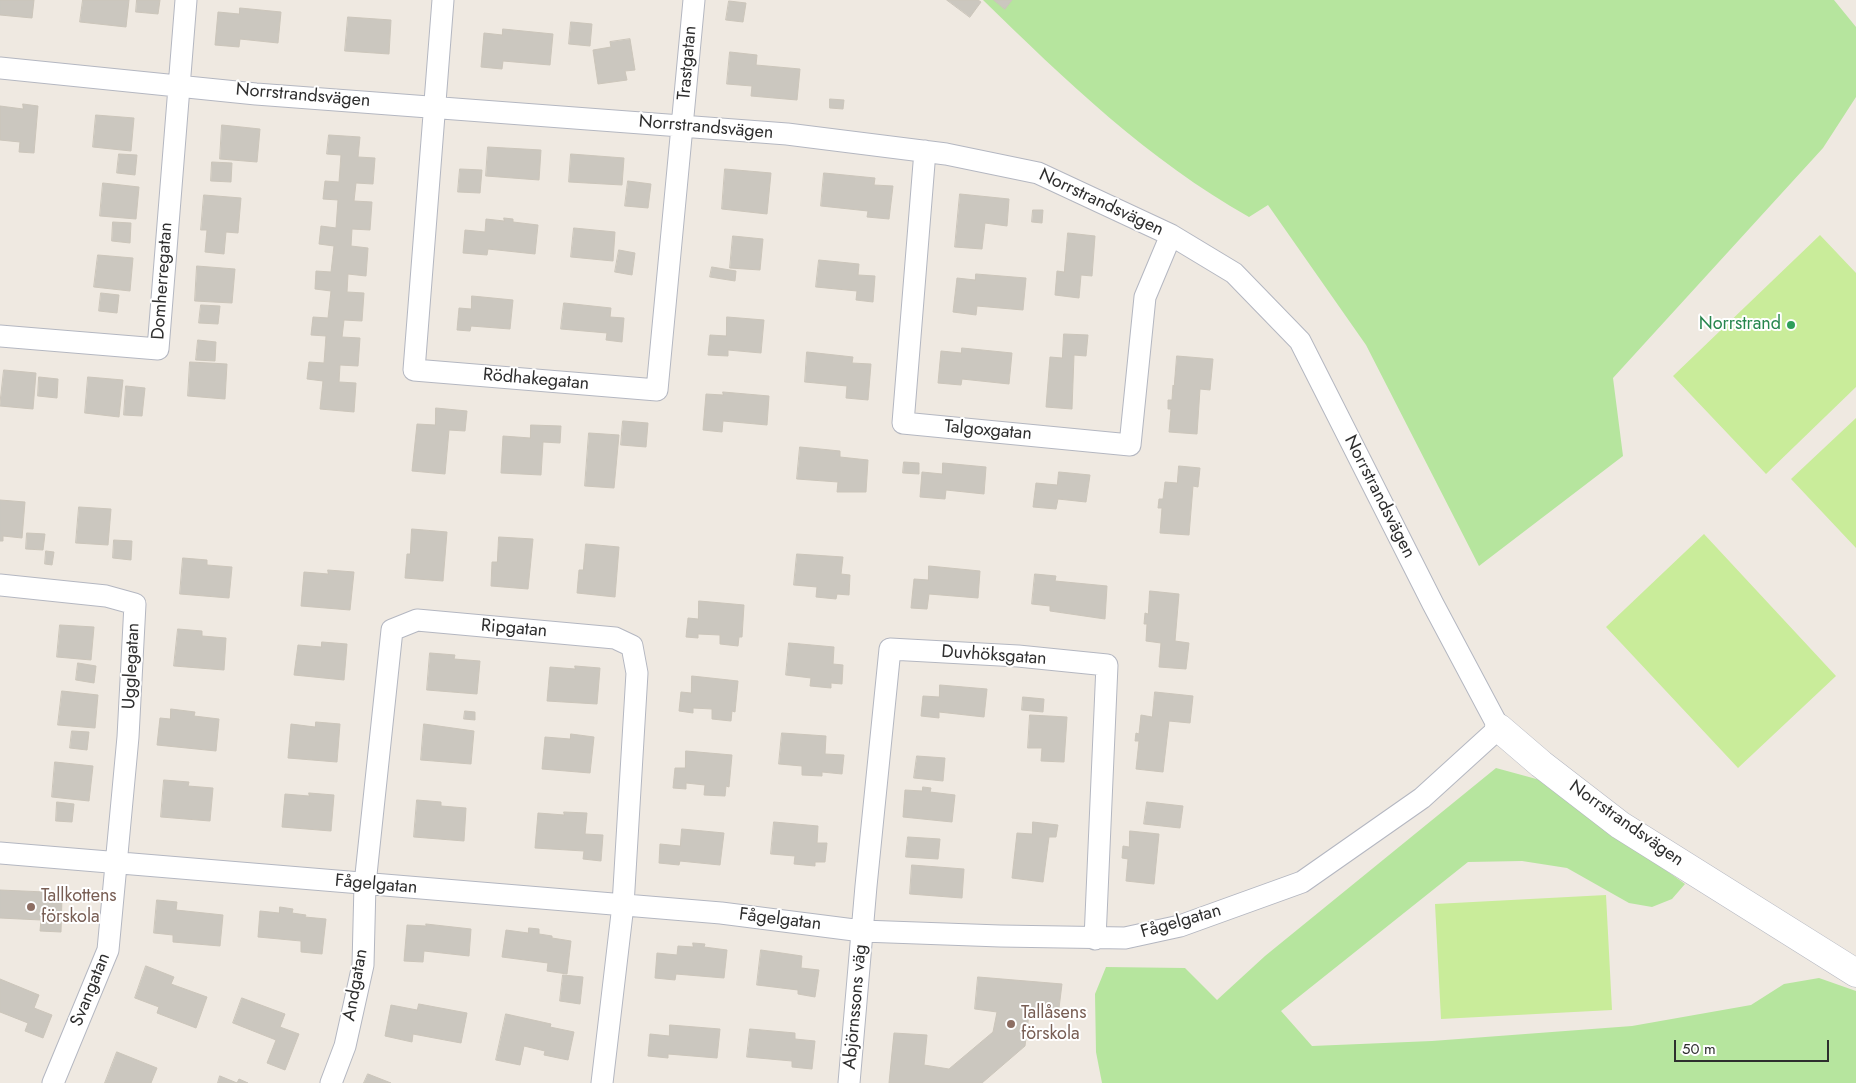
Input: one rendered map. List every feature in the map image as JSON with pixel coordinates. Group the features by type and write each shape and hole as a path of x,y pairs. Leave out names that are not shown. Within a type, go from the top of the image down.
{"street":[{"path":"180,86 186,0"},
{"path":"433,106 443,0"},
{"name":"Trastgatan","path":"683,126 694,0"},
{"name":"Norrstrandsvägen","path":"0,68 256,94 787,134 925,151 1038,173 1171,235 1234,273 1300,341 1433,604 1499,728 1541,764 1620,825 1856,973"},
{"name":"Domherregatan","path":"0,336 158,349 180,86"},
{"name":"Rödhakegatan","path":"433,106 414,370 638,389 657,390 683,126"},
{"name":"Talgoxgatan","path":"925,151 903,423 1130,445 1145,297 1171,235"},
{"name":"Ugglegatan","path":"0,585 106,596 135,604 128,737 117,863"},
{"name":"Ripgatan","path":"365,884 392,630 417,620 615,638 632,646 637,672 623,905"},
{"name":"Duvhöksgatan","path":"862,931 890,649 1018,656 1107,666 1095,939"},
{"name":"Fågelgatan","path":"0,853 721,913 862,931 1095,939 1125,938 1180,926 1302,882 1422,798 1499,728"},
{"name":"Svangatan","path":"53,1083 108,950 117,863"},
{"name":"Andgatan","path":"331,1083 345,1046 363,965 365,884"},
{"path":"602,1083 623,905"},
{"name":"Abjörnssons väg","path":"849,1083 862,931"}],"green space":[{"path":"983,0 1834,0 1856,27 1856,97 1823,148 1613,378 1623,456 1479,566 1366,345 1268,205 1249,217 1212,195 1176,170 1077,89"},
{"name":"Norrstrand","path":"1820,235 1856,273 1856,387 1766,474 1673,376"},
{"path":"1856,418 1856,548 1791,479"},
{"path":"1704,534 1836,676 1738,768 1606,627"},
{"path":"1496,768 1540,780 1685,884 1672,899 1652,907 1629,903 1567,868 1522,861 1468,862 1281,1011 1312,1046 1432,1041 1632,1026 1751,1005 1784,984 1819,978 1856,991 1856,1083 1102,1083 1096,1052 1095,994 1106,967 1185,968 1217,1000 1265,956"},
{"path":"1606,895 1612,1010 1441,1019 1435,904"}],"building":[{"path":"0,0 34,0 32,18 0,15"},
{"path":"83,0 129,0 126,27 80,22"},
{"path":"137,0 160,0 158,14 136,12"},
{"path":"947,0 978,0 981,2 970,17"},
{"path":"994,0 1012,0 1005,9"},
{"path":"729,1 746,3 743,22 726,20"},
{"path":"240,8 281,12 278,43 240,39 239,47 215,45 218,12 239,14"},
{"path":"348,17 391,20 389,54 345,51"},
{"path":"571,22 592,24 590,46 569,44"},
{"path":"503,29 553,34 550,65 503,61 502,69 481,67 484,33 502,35"},
{"path":"630,39 635,70 625,71 627,80 598,84 593,50 611,47 610,42"},
{"path":"730,52 757,55 756,65 800,69 797,100 751,96 752,86 727,84"},
{"path":"830,99 844,100 843,109 830,108"},
{"path":"23,104 38,106 34,153 19,152 20,142 0,140 0,106 23,109"},
{"path":"96,115 134,118 131,151 93,147"},
{"path":"222,125 260,129 257,162 220,159"},
{"path":"329,135 360,137 358,157 375,158 373,184 356,183 354,201 372,202 370,230 352,229 351,246 368,248 366,276 348,274 347,292 364,293 362,321 344,320 342,337 360,338 358,366 340,365 339,382 356,383 354,412 320,409 323,381 307,379 309,362 324,363 326,336 311,335 313,317 328,318 331,291 315,289 316,271 331,272 334,246 319,244 321,226 336,228 338,200 323,199 325,181 339,182 341,155 327,154"},
{"path":"488,147 541,150 539,180 486,176"},
{"path":"119,154 137,155 135,175 117,173"},
{"path":"571,154 624,158 622,185 569,182"},
{"path":"212,162 232,163 231,182 211,181"},
{"path":"460,169 482,170 480,193 458,192"},
{"path":"725,169 771,173 767,214 722,209"},
{"path":"824,173 875,178 874,185 893,186 889,219 867,217 868,211 821,206"},
{"path":"628,181 651,184 648,208 625,206"},
{"path":"103,183 139,187 136,219 100,216"},
{"path":"960,194 1009,199 1007,226 985,223 982,249 955,247"},
{"path":"204,195 241,198 238,233 226,232 224,254 205,252 207,230 201,230"},
{"path":"1033,210 1043,210 1042,223 1032,222"},
{"path":"504,218 513,219 513,222 538,225 535,254 488,249 487,255 463,253 465,230 485,232 486,219 504,221"},
{"path":"113,222 131,223 130,243 112,241"},
{"path":"574,228 615,232 613,261 571,257"},
{"path":"1068,233 1095,236 1092,276 1081,275 1079,298 1055,295 1057,271 1064,272"},
{"path":"733,236 763,239 760,270 730,268"},
{"path":"619,250 635,253 632,275 615,272"},
{"path":"98,255 133,258 130,291 94,287"},
{"path":"819,260 859,264 858,275 875,276 873,302 856,300 857,291 816,287"},
{"path":"197,266 235,269 232,303 195,301"},
{"path":"712,267 736,271 735,281 710,277"},
{"path":"976,274 1026,278 1023,310 977,306 976,315 953,312 957,278 975,280"},
{"path":"101,293 119,295 117,313 99,311"},
{"path":"472,296 513,300 510,329 471,326 470,331 457,330 459,308 471,309"},
{"path":"564,303 611,308 610,317 624,318 622,342 606,340 607,333 561,329"},
{"path":"201,305 220,306 218,324 199,323"},
{"path":"727,317 764,320 761,353 728,350 728,356 708,355 710,335 726,336"},
{"path":"1064,334 1088,335 1086,356 1074,355 1072,409 1046,407 1050,357 1062,358"},
{"path":"198,340 216,342 215,361 196,360"},
{"path":"962,348 1012,353 1009,384 962,379 961,385 938,383 941,351 961,353"},
{"path":"807,352 853,357 852,363 871,364 868,400 846,398 847,386 805,382"},
{"path":"1177,356 1213,359 1210,390 1200,389 1197,434 1169,432 1171,409 1168,409 1168,400 1172,400"},
{"path":"190,362 227,364 225,399 188,396"},
{"path":"4,370 36,373 33,409 0,406"},
{"path":"39,377 58,379 57,398 38,396"},
{"path":"88,377 123,380 119,417 85,413"},
{"path":"126,386 145,388 142,416 124,415"},
{"path":"723,392 769,396 767,425 723,421 722,432 703,430 706,394 723,395"},
{"path":"436,408 467,411 465,431 449,430 445,474 412,471 417,424 435,425"},
{"path":"623,421 648,423 646,447 621,445"},
{"path":"531,425 561,426 560,443 543,442 541,475 501,473 503,436 530,438"},
{"path":"589,433 619,435 614,488 585,486"},
{"path":"800,447 840,451 840,457 868,460 866,492 837,492 838,482 797,479"},
{"path":"904,462 919,463 919,474 903,473"},
{"path":"943,463 986,467 984,494 946,490 945,499 920,497 922,472 942,474"},
{"path":"1179,466 1200,468 1198,487 1193,486 1189,535 1160,533 1162,508 1158,508 1159,499 1163,499 1165,482 1177,483"},
{"path":"1059,472 1090,475 1086,502 1058,499 1056,509 1033,507 1036,483 1057,485"},
{"path":"0,500 25,502 22,538 3,536 3,541 0,541"},
{"path":"79,507 111,509 108,545 76,543"},
{"path":"412,529 447,532 443,581 405,578 407,554 410,554"},
{"path":"27,533 45,534 43,550 26,549"},
{"path":"499,537 533,539 528,589 491,586 492,562 497,562"},
{"path":"114,540 132,541 131,560 113,558"},
{"path":"586,544 619,547 615,597 577,593 579,570 583,570"},
{"path":"46,551 54,552 52,565 45,564"},
{"path":"797,554 843,557 841,574 850,575 849,595 837,594 836,599 816,597 817,587 794,585"},
{"path":"183,558 207,560 207,565 232,567 229,598 180,594"},
{"path":"929,566 980,571 978,598 929,594 927,609 911,608 914,579 928,580"},
{"path":"328,570 354,572 350,610 301,606 304,572 328,574"},
{"path":"1035,574 1056,576 1055,581 1107,586 1105,619 1050,611 1050,606 1032,604"},
{"path":"1150,591 1179,594 1175,641 1189,643 1186,669 1159,667 1161,643 1146,641 1147,624 1144,624 1145,613 1148,614"},
{"path":"699,601 744,605 742,637 739,637 738,646 720,644 720,635 698,634 698,638 686,637 688,618 698,619"},
{"path":"60,625 94,627 91,660 57,657"},
{"path":"178,629 202,631 202,636 226,638 224,670 174,666"},
{"path":"322,642 347,644 344,680 294,675 298,645 321,647"},
{"path":"789,643 834,647 833,664 843,665 842,684 831,683 831,688 810,686 811,678 786,675"},
{"path":"430,653 455,655 454,659 480,661 477,694 427,690"},
{"path":"78,663 96,666 94,683 76,680"},
{"path":"575,666 600,668 597,704 547,701 550,667 575,669"},
{"path":"692,676 738,681 735,712 732,711 731,721 712,719 712,709 693,708 693,713 679,711 681,692 691,693"},
{"path":"940,685 987,689 984,717 939,712 939,718 921,716 923,696 939,697"},
{"path":"62,691 98,695 95,728 58,725"},
{"path":"1155,692 1193,696 1190,723 1169,721 1163,772 1136,769 1139,741 1135,741 1136,733 1139,734 1141,715 1152,717"},
{"path":"1023,697 1044,699 1043,712 1022,710"},
{"path":"171,709 195,712 194,716 219,719 216,751 157,745 160,718 170,719"},
{"path":"465,711 475,712 475,720 464,719"},
{"path":"1030,715 1067,717 1064,762 1041,761 1042,748 1028,748"},
{"path":"316,722 340,724 337,762 288,758 291,724 315,727"},
{"path":"424,724 474,731 471,764 421,760"},
{"path":"72,731 89,732 87,750 70,748"},
{"path":"782,733 826,736 825,754 844,755 842,774 822,772 822,776 802,775 802,766 779,764"},
{"path":"571,734 594,737 590,773 542,769 545,737 570,739"},
{"path":"686,751 732,755 729,787 726,786 725,796 704,795 705,785 686,783 686,789 673,788 675,768 685,768"},
{"path":"917,756 945,758 943,781 914,778"},
{"path":"55,762 93,766 89,801 52,797"},
{"path":"164,780 189,782 188,786 213,788 210,821 161,817"},
{"path":"923,787 931,788 930,792 955,795 952,822 903,817 905,790 922,791"},
{"path":"309,793 334,795 331,831 282,827 285,794 309,796"},
{"path":"417,800 441,802 441,806 466,808 464,841 414,837"},
{"path":"57,802 74,804 72,822 56,821"},
{"path":"1147,802 1183,806 1180,828 1144,824"},
{"path":"564,812 587,813 585,834 603,835 601,861 583,859 584,851 535,848 538,813 564,815"},
{"path":"774,822 818,826 817,843 827,843 825,862 815,862 815,866 794,864 795,856 771,854"},
{"path":"1033,822 1058,825 1056,837 1049,837 1043,882 1012,878 1017,833 1032,834"},
{"path":"682,829 724,833 720,865 680,861 679,865 659,863 660,844 680,846"},
{"path":"1130,831 1159,834 1154,884 1126,881 1128,859 1122,858 1123,846 1129,847"},
{"path":"908,837 940,839 938,859 906,857"},
{"path":"912,865 964,869 962,898 910,894"},
{"name":"Tallkottens förskola","path":"0,890 45,892 44,896 62,897 61,932 40,931 41,920 0,918"},
{"path":"157,900 177,902 176,910 223,915 220,946 173,942 173,935 154,933"},
{"path":"280,907 293,909 292,913 306,915 305,917 326,919 322,954 301,952 301,941 258,937 260,911 279,913"},
{"path":"426,924 471,929 469,956 424,951 423,962 404,961 407,925 426,926"},
{"path":"529,928 539,929 539,934 571,941 567,974 547,971 548,963 502,957 506,930 528,933"},
{"path":"693,943 705,944 704,947 727,950 724,978 676,974 675,980 655,978 657,953 677,955 678,946 693,947"},
{"path":"761,950 802,956 801,968 819,970 815,997 798,994 798,990 757,985"},
{"path":"146,966 174,977 171,984 207,997 196,1028 157,1013 159,1007 135,998"},
{"path":"563,975 583,977 580,1004 560,1001"},
{"name":"Tallåsens förskola","path":"978,977 1062,984 1058,1016 1029,1014 1025,1046 982,1083 889,1083 894,1033 927,1035 924,1065 949,1069 993,1032 997,1012 975,1009"},
{"path":"0,979 39,995 34,1008 52,1015 43,1038 25,1031 28,1023 0,1012"},
{"path":"242,998 285,1014 280,1027 299,1034 285,1070 267,1063 276,1040 233,1023"},
{"path":"419,1004 467,1013 461,1043 413,1034 412,1042 385,1036 391,1005 417,1010"},
{"path":"506,1014 551,1024 550,1027 574,1032 568,1060 544,1055 545,1051 524,1046 520,1065 496,1060"},
{"path":"670,1025 720,1029 717,1058 668,1054 668,1058 648,1056 650,1034 669,1036"},
{"path":"750,1029 795,1033 795,1039 815,1041 812,1069 792,1067 792,1061 747,1057"},
{"path":"117,1052 157,1068 151,1083 105,1083"},
{"path":"368,1074 391,1083 364,1083"},
{"path":"220,1076 237,1083 218,1083"},
{"path":"239,1079 248,1083 237,1083"}],"place":[{"name":"Norrstrand","path":"1791,325"},
{"name":"Tallkottens förskola","path":"31,907"},
{"name":"Tallåsens förskola","path":"1011,1024"}]}
